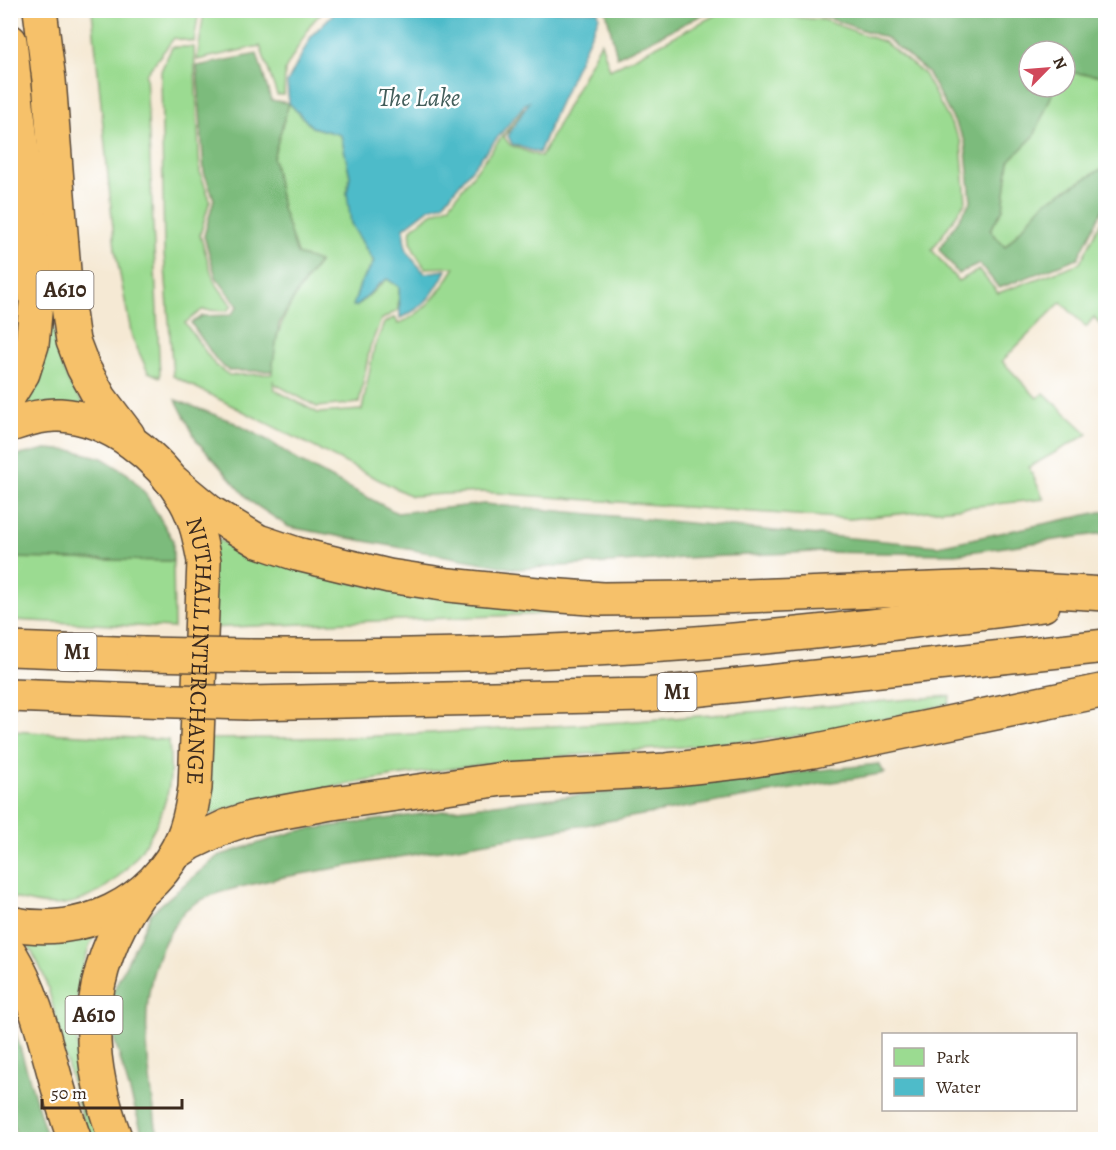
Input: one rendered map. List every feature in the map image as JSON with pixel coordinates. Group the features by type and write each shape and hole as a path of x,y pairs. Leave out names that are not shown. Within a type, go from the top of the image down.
{"highway":[{"name":"A610","path":"40,10 49,80 64,284 73,341 83,367 100,398 137,446"},
{"name":"A610","path":"10,41 34,261 36,303 32,345 22,374 10,394"},
{"name":"NUTHALL INTERCHANGE","path":"10,425 32,418 59,415 81,418 109,428 137,446 169,478 185,500 198,532 204,561 195,788 188,824 176,853 161,874 137,897 114,910 89,920 46,928 10,923"},
{"name":"M1","path":"169,478 210,512 258,542 379,574 449,585 603,599 693,598 984,587 1106,596"},
{"name":"M1","path":"10,649 249,656 383,655 631,647 876,626 1106,596"},
{"name":"M1","path":"10,695 247,703 646,695 1106,646"},
{"path":"176,853 191,843 227,826 251,818 326,804 503,779 666,770 748,761 813,751 1106,690"},
{"name":"A610","path":"116,1140 102,1095 96,1063 93,1035 94,1006 99,980 112,939 137,897"},
{"name":"A610","path":"10,953 23,974 31,994 75,1140"},
{"path":"10,994 50,1061"}],"green space":[{"path":"204,10 323,11 311,24 285,70 284,95 277,95 260,46 197,60"},
{"path":"606,10 710,11 617,57"},
{"path":"725,10 824,20 884,42 924,74 961,142 966,201 932,250 958,281 979,270 998,293 1080,263 1105,214 1105,330 1094,317 1086,327 1061,302 1002,361 1037,398 1044,393 1088,434 1029,467 1044,499 850,519 482,492 411,496 173,376 164,253 161,71 172,47 194,47 200,172 210,200 200,235 214,281 232,306 227,311 202,310 185,323 215,365 229,375 272,374 272,357 282,322 298,292 319,263 297,254 282,208 273,158 289,103 312,127 341,135 350,176 347,193 366,250 374,262 360,284 357,306 387,279 399,287 398,310 381,320 370,347 359,403 317,407 275,384 273,380 275,390 318,413 362,410 374,348 384,323 395,317 398,324 424,308 444,285 455,267 425,268 412,245 411,229 432,213 449,206 524,108 504,137 510,145 541,157 601,42 610,70"},
{"path":"92,11 199,11 194,42 174,38 146,74 160,377 148,372 132,337 115,249"},
{"path":"786,11 1105,11 1105,76 1077,73 1077,39 1017,39 1017,99 1050,99 1034,136 1009,161 1003,209 990,230 1005,247 1045,202 1105,167 1105,205 1078,258 999,288 980,264 958,274 939,249 971,201 965,141 927,72 886,38 822,16"},
{"path":"257,54 271,100 289,103 273,158 282,208 297,254 319,262 298,291 279,324 272,371 229,371 217,361 191,323 202,316 231,315 238,306 216,277 204,236 214,199 204,172 197,66"},
{"path":"1077,73 1105,76 1105,167 1045,202 1005,248 990,230 1003,209 1009,161 1034,136 1050,99 1077,99"},
{"path":"35,96 52,319 58,356 69,383 89,411 12,412 27,387 28,100"},
{"path":"176,400 231,421 269,441 299,461 397,513 484,504 938,546 1105,511 1105,533 955,554 814,552 516,569 289,527 251,502 197,441"},
{"path":"46,449 75,451 102,458 128,474 145,493 173,540 173,561 11,558 11,457"},
{"path":"209,536 258,557 347,582 572,613 208,628"},
{"path":"11,558 173,561 174,628 11,620"},
{"path":"950,696 949,704 826,733 524,759 395,776 253,801 200,818 207,739 359,737 623,722"},
{"path":"11,731 169,740 169,788 153,831 130,864 116,878 101,890 83,899 51,905 11,897"},
{"path":"878,764 885,773 284,877 222,892 198,902 182,914 174,926 161,949 153,974 148,998 147,1050 156,1127 161,1139 144,1139 105,1008 151,913 218,856 297,831 495,804"},
{"path":"99,925 87,953 76,1006 79,1057 100,1139 89,1139 42,971 17,931"},
{"path":"11,1018 49,1139 18,1139 11,1119"}],"water":[{"name":"The Lake","path":"337,10 598,11 599,17 539,153 512,144 508,136 529,102 443,204 430,208 404,228 408,253 425,273 446,270 428,299 416,310 400,318 399,287 387,279 357,306 353,306 360,284 374,262 351,224 347,193 350,176 341,135 312,127 289,103 287,83 312,35"}]}
